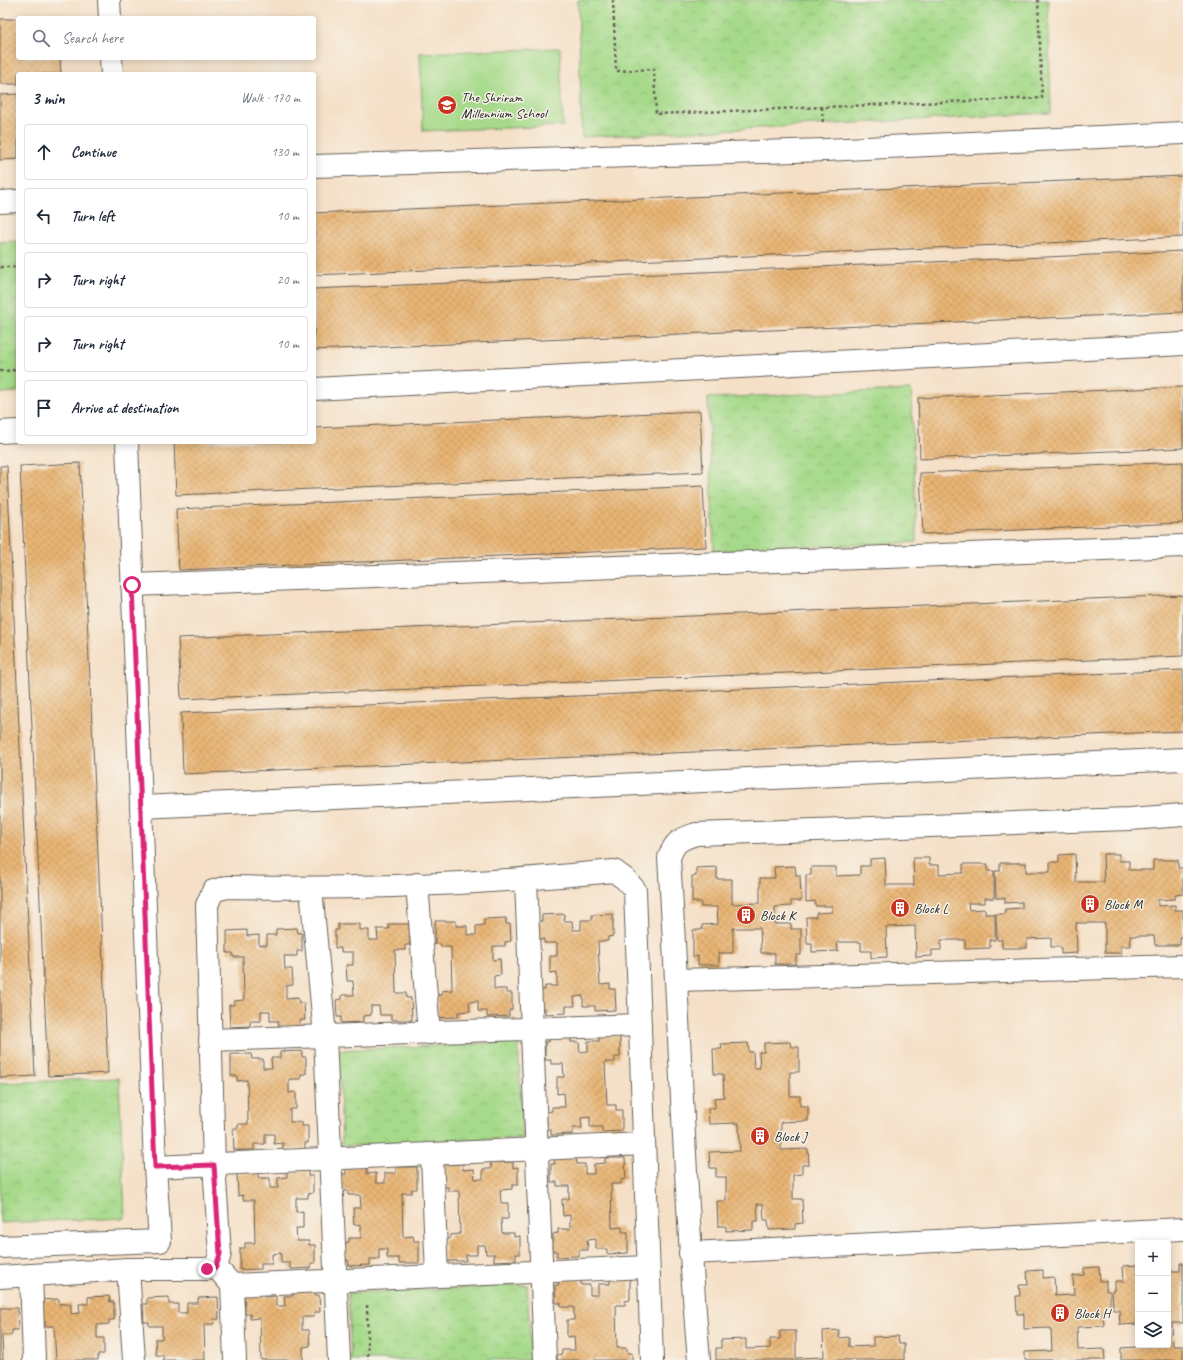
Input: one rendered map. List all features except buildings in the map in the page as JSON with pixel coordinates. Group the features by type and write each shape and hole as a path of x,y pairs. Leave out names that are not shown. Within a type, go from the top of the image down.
{"street":[{"path":"109,0 110,16"},
{"path":"111,60 112,72"},
{"path":"316,166 833,149 1183,133"},
{"path":"0,202 16,201"},
{"path":"316,389 1183,344"},
{"path":"0,432 16,431"},
{"path":"0,1247 160,1241 155,1167 127,444"},
{"path":"132,585 1183,546"},
{"path":"141,808 1183,759"},
{"path":"699,1360 690,1253 677,980 669,858 674,845 677,842 696,834 1130,819 1183,815"},
{"path":"216,1267 220,1254 214,1165 207,905 214,891 227,887 311,889 526,880 614,871 625,879 635,890 652,1360"},
{"path":"526,880 545,1360"},
{"path":"417,884 429,1033"},
{"path":"311,889 325,1036 340,1360"},
{"path":"677,980 1183,966"},
{"path":"210,1040 640,1025"},
{"path":"155,1167 330,1160 644,1144"},
{"path":"432,1155 437,1276"},
{"path":"690,1253 1183,1228"},
{"path":"0,1277 128,1269 207,1269 216,1267"},
{"path":"216,1267 232,1285 235,1360"},
{"path":"232,1285 648,1267"},
{"path":"128,1269 134,1360"},
{"path":"31,1275 34,1360"}],"path":[{"path":"614,0 616,71 654,69 656,114 1042,98 1038,0"},
{"path":"0,267 16,267"},
{"path":"0,371 16,370"},
{"path":"368,1360 366,1305 374,1304"}],"green space":[{"path":"578,0 1048,0 1051,113 582,137"},
{"path":"560,48 563,126 423,131 420,53"},
{"path":"16,241 16,392 0,393 0,242"},
{"path":"911,390 917,542 714,551 708,398"},
{"path":"518,1042 523,1138 342,1146 339,1050"},
{"path":"119,1078 125,1218 0,1223 0,1083"},
{"path":"527,1285 531,1360 351,1360 348,1293"}],"place":[{"name":"The Shriram Millennium School","path":"447,105"},
{"name":"Block M","path":"1090,904"},
{"name":"Block L","path":"900,908"},
{"name":"Block K","path":"746,915"},
{"name":"Block J","path":"760,1136"},
{"name":"Block H","path":"1060,1313"}],"route":[{"path":"132,585 155,1167 214,1165 220,1254 216,1267 207,1269"}]}
